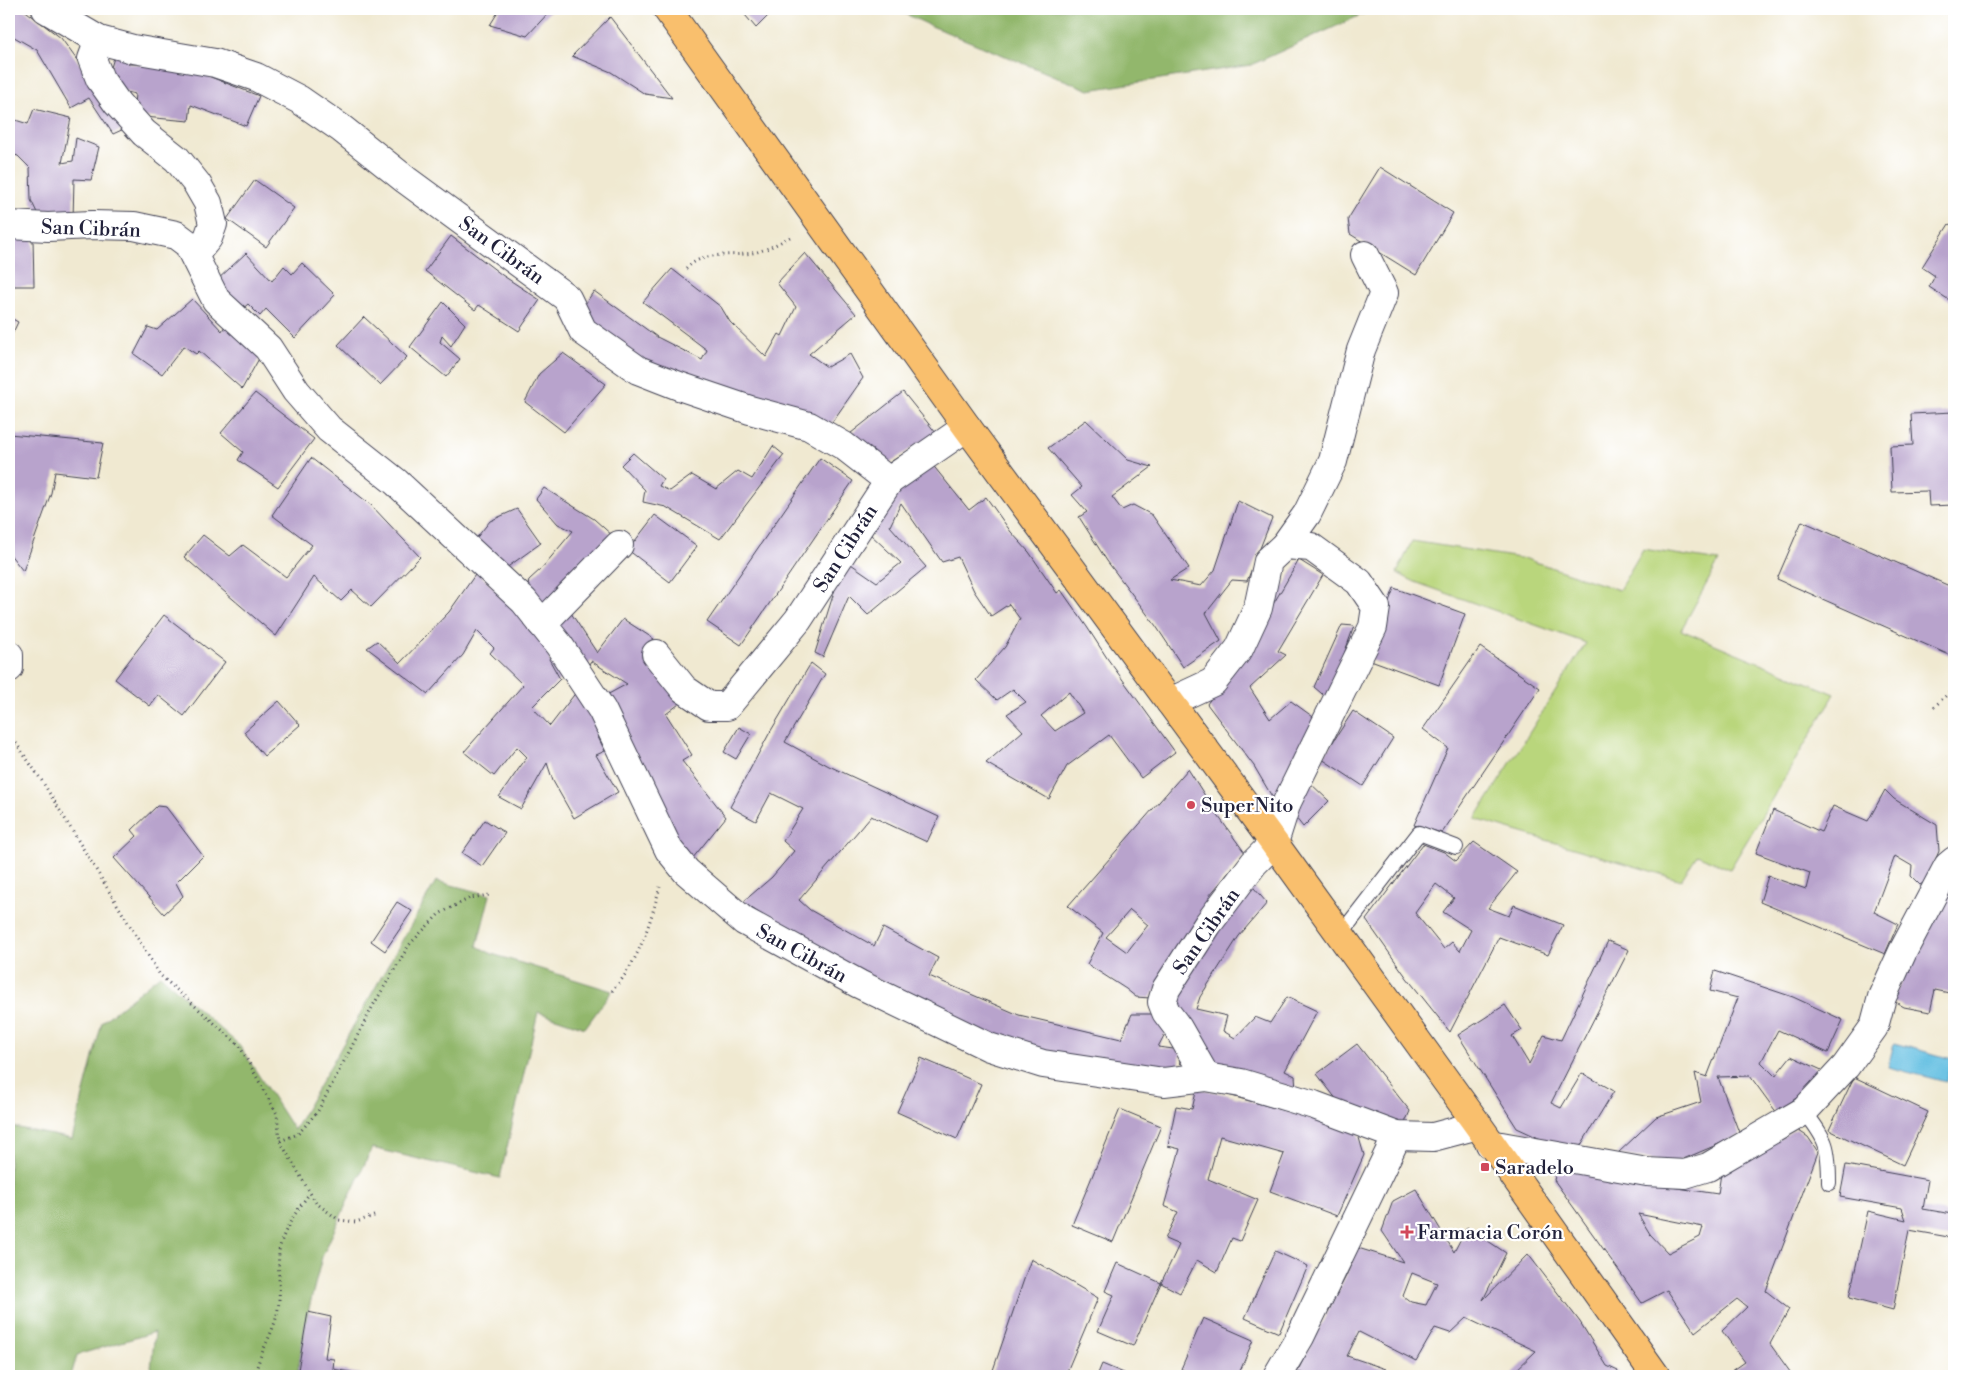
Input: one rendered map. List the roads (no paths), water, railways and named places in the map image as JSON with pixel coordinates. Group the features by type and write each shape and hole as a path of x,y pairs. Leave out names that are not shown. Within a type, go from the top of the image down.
{"main road":[{"path":"666,9 967,427 1274,843 1656,1376"}],"street":[{"name":"San Cibrán","path":"46,9 99,40 133,49 214,63 256,77 300,100 342,129 406,180 567,298 583,331 638,370 741,407 809,426 844,446 890,481"},
{"path":"99,40 92,59 100,79 116,103 144,133 177,159 198,184 208,203 213,224 208,238 194,256"},
{"name":"San Cibrán","path":"9,224 48,227 134,226 176,235 188,244 216,300 268,348 296,390 329,429 396,482 524,602 559,645 602,710 669,850 686,870 744,921 859,984 989,1047 1043,1064 1164,1082 1206,1077 1241,1083 1314,1105 1397,1136 1484,1135"},
{"path":"1170,702 1213,682 1239,649 1258,608 1268,561 1285,545 1307,514 1333,461 1360,350 1384,293 1365,256"},
{"name":"San Cibrán","path":"656,654 684,689 709,706 727,706 798,620 890,481 967,427"},
{"path":"542,624 619,545"},
{"path":"1274,843 1287,802 1373,627 1376,607 1359,582 1311,547 1285,545"},
{"path":"9,655 9,668"},
{"name":"San Cibrán","path":"1206,1077 1178,1028 1166,1012 1162,1002 1166,989 1208,924 1254,863 1274,843"},
{"path":"1484,1135 1647,1172 1685,1174 1708,1168 1804,1111 1846,1066 1874,1027 1882,997 1902,951 1948,866 1954,861"},
{"path":"1277,1376 1300,1336 1397,1136"}],"lane":[{"path":"1340,935 1418,833 1456,847"},
{"path":"1804,1111 1822,1134 1829,1155 1829,1183"}],"water":[{"path":"1894,1043 1952,1059 1946,1082 1888,1067"}],"place":[{"name":"SuperNito","path":"1191,805"},
{"name":"Saradelo","path":"1485,1167"},
{"name":"Farmacia Corón","path":"1407,1232"}]}
